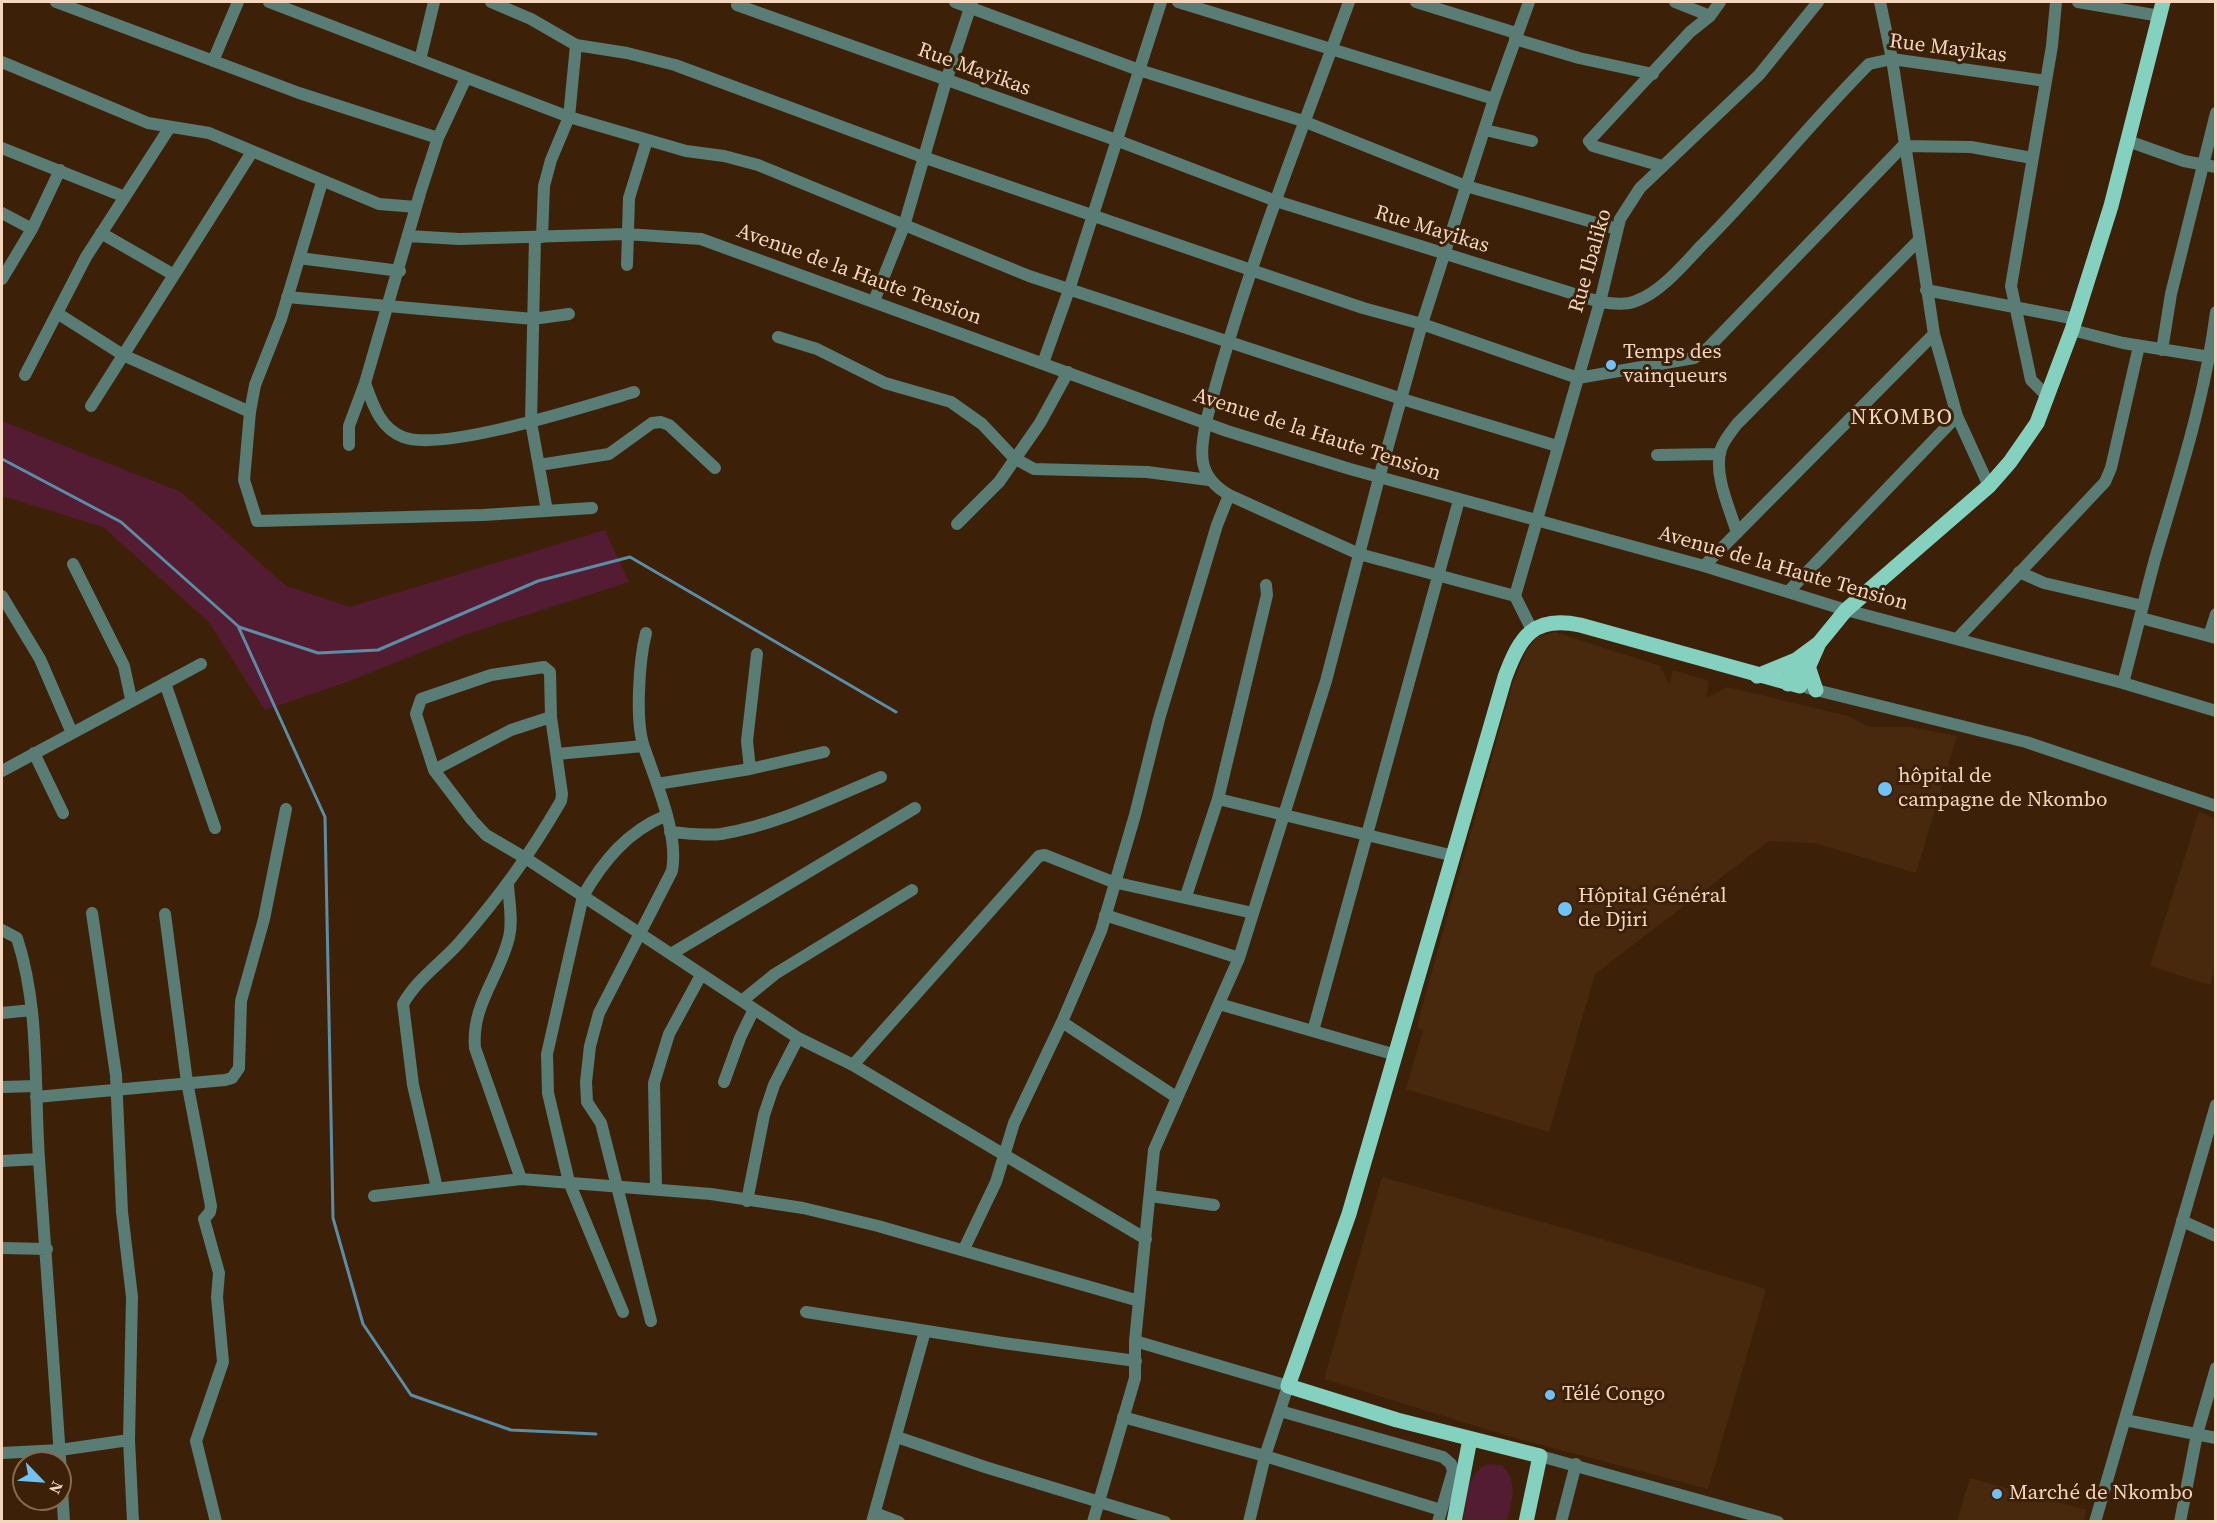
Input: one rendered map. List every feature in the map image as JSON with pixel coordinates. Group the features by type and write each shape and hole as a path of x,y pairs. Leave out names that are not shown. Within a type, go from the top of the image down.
{"main road":[{"path":"1526,1521 1540,1456 1355,1408 1288,1386 1349,1214 1514,652 1532,630 1542,625 1568,622 1794,685 1802,663 1846,610 1989,486 2026,441 2048,397 2074,325 2128,141 2161,9"},
{"path":"1757,676 1802,663"},
{"path":"1802,663 1816,690"},
{"path":"1454,1521 1470,1439"}],"street":[{"path":"56,2 299,93 438,138"},
{"path":"213,61 238,2"},
{"path":"420,60 434,2"},
{"path":"491,2 531,19 576,45 675,65 923,157 1363,308 1422,324 1578,378 1694,358 1708,348 1903,146 1971,147 2032,158"},
{"path":"956,2 971,4 1139,70 1303,121 1466,186 1617,229"},
{"path":"1043,363 1069,290 1091,214 1161,2"},
{"path":"1178,2 1331,51 1494,99"},
{"path":"1209,480 1203,452 1206,422 1229,340 1303,121 1349,2"},
{"path":"1416,2 1579,58 1653,74"},
{"path":"1093,1521 1135,1378 1135,1341 1154,1149 1239,958 1326,681 1422,324 1494,99 1528,2"},
{"path":"1675,2 1710,16"},
{"path":"1662,166 1593,146 1589,141 1690,32 1710,16 1720,2"},
{"name":"Rue Ibaliko","path":"1515,596 1600,302 1617,229 1626,208 1640,188 1662,166 1759,75 1818,2"},
{"path":"1880,2 1892,59 1903,146 1934,334 1957,416 1989,486"},
{"path":"2048,397 2031,380 2011,286 2046,81 2056,2"},
{"path":"2078,2 2161,9"},
{"path":"276,3 569,117 686,151 744,160 904,226 1069,290 1229,340 1402,399 1557,446"},
{"path":"874,301 904,226 971,4"},
{"name":"Rue Mayikas","path":"737,5 1116,140 1276,201 1600,302 1635,302 1662,283 1757,189 1869,64 1892,59 2046,81"},
{"path":"547,511 531,422 533,319 544,186 551,159 569,117 576,45"},
{"path":"2,62 125,114 171,127 180,126 209,133 379,204 416,207"},
{"path":"349,445 349,426 400,271 416,207 438,138 466,78"},
{"path":"2162,350 2170,294 2200,166 2216,113"},
{"path":"24,375 101,233 171,127"},
{"path":"1485,130 1532,141"},
{"path":"627,265 626,234 629,198 647,140"},
{"path":"2128,141 2200,166 2216,167"},
{"path":"2,148 124,197"},
{"path":"90,406 252,152"},
{"path":"2,279 32,230 60,170"},
{"path":"322,182 299,258 255,385 250,412 244,480 259,522 592,508"},
{"path":"2,213 32,230"},
{"path":"101,233 174,275"},
{"name":"Avenue de la Haute Tension","path":"408,236 459,238 626,234 701,239 1206,422 1379,478 1704,566 1846,610 2123,683 2216,711"},
{"path":"1737,533 1720,472 1720,454 1724,441 1737,424 1918,241"},
{"path":"299,258 400,271"},
{"path":"1926,290 2014,307 2139,346 2210,357"},
{"path":"286,297 388,308 533,319 569,314"},
{"path":"2123,683 2196,423 2210,357 2216,312"},
{"path":"57,313 123,355 250,412"},
{"path":"1704,566 1934,334"},
{"path":"778,337 818,349 885,382 951,402 982,424 1014,458 1025,465 1043,471 1147,472 1209,480 1228,495 1359,554 1515,596 1532,630"},
{"path":"1957,639 2105,482 2111,468 2139,346"},
{"path":"957,524 999,482 1040,423 1068,372"},
{"path":"365,383 382,421 404,438 428,442 531,422 634,392"},
{"path":"1788,592 1957,416"},
{"path":"539,465 609,454 652,423 661,422 669,425 715,468"},
{"path":"1657,455 1720,454"},
{"path":"964,1250 996,1182 1014,1123 1095,947 1135,815 1159,719 1200,579 1228,495"},
{"path":"1313,1031 1365,835 1441,575 1459,501"},
{"path":"73,564 124,666 131,699"},
{"path":"2019,572 2044,583 2142,612 2212,637 2216,614"},
{"path":"1186,896 1218,799 1267,595 1266,585"},
{"path":"2,596 40,659 72,733"},
{"path":"646,633 641,654 639,681 643,746 657,784 675,858 672,871 599,1013 590,1046 586,1082 587,1102 601,1123 651,1321"},
{"path":"750,769 747,741 757,654"},
{"path":"2,771 131,699 201,664"},
{"path":"437,1188 413,1085 404,1004 419,981 458,944 508,885 527,859 562,798 551,717 550,672 544,667 491,675 421,699 416,714 434,770 486,835 527,859 798,1038 853,1065 1146,1239"},
{"path":"165,683 215,828"},
{"path":"1794,685 2026,742 2216,807"},
{"path":"434,770 511,730 551,717"},
{"path":"557,754 643,746"},
{"path":"657,784 750,769 824,752"},
{"path":"34,753 63,813"},
{"path":"670,832 719,834 745,828 798,813 880,777"},
{"path":"1218,799 1283,817 1454,856"},
{"path":"671,954 915,808"},
{"path":"2,1087 36,1091 116,1088 232,1078 239,1068 241,1001 264,920 286,809"},
{"path":"623,1312 569,1182 548,1093 547,1054 583,896 595,874 637,830 665,816"},
{"path":"853,1065 1039,856 1045,855 1113,882 1186,896 1253,913"},
{"path":"508,885 509,938 479,1007 474,1036 475,1048 521,1179"},
{"path":"743,1000 775,974 912,890"},
{"path":"92,913 116,1088 122,1212 132,1297 129,1440 133,1521"},
{"path":"165,914 187,1082 211,1206 205,1222 219,1273 217,1297 223,1362 196,1441 216,1521"},
{"path":"1105,915 1239,958"},
{"path":"2,930 17,938 26,965 32,1010 39,1159 64,1521"},
{"path":"656,1189 654,1083 669,1034 701,975"},
{"path":"1219,1004 1396,1055"},
{"path":"724,1082 740,1038 754,1009"},
{"path":"2,1013 32,1010"},
{"path":"1062,1022 1176,1097"},
{"path":"747,1201 764,1115 774,1085 798,1038"},
{"path":"2095,1521 2216,1105"},
{"path":"2,1161 39,1159"},
{"path":"374,1196 521,1179 656,1189 803,1208 964,1250 1139,1301"},
{"path":"1151,1196 1214,1205"},
{"path":"2182,1221 2216,1236"},
{"path":"2,1248 47,1249"},
{"path":"806,1312 1136,1361"},
{"path":"899,1521 874,1517 925,1331"},
{"path":"1135,1341 1288,1386 1265,1456 1249,1521"},
{"path":"2180,1521 2198,1434 2216,1368"},
{"path":"1123,1417 1265,1456 1439,1516 1453,1471 1451,1464 1443,1457 1280,1411"},
{"path":"2125,1420 2216,1438"},
{"path":"897,1437 1098,1503 1165,1521"},
{"path":"2,1453 60,1450 129,1440"},
{"path":"1540,1456 1778,1521"},
{"path":"1561,1521 1576,1464"}],"shaded area":[{"path":"2,421 181,492 286,586 350,607 605,530 629,582 467,634 347,682 265,710 208,621 103,527 2,496"},
{"name":"Hôpital Général de Djiri","path":"1555,632 1660,666 1669,684 1673,670 1709,681 1706,698 1727,687 1848,716 1869,727 1910,727 1957,736 1916,873 1815,843 1769,841 1595,974 1549,1132 1406,1089 1423,1030 1417,1028 1422,1007 1513,682 1527,650 1537,637"},
{"path":"2199,812 2215,818 2216,967 2210,985 2150,966"},
{"path":"1382,1177 1588,1235 1766,1289 1708,1489 1508,1436 1324,1379"},
{"path":"1490,1464 1501,1465 1507,1471 1512,1484 1513,1492 1507,1521 1463,1521 1472,1479 1482,1467"},
{"name":"Marché de Nkombo","path":"1970,1478 2086,1510 2083,1521 1957,1521"}],"waterway":[{"path":"2,459 121,522 238,626 325,817 333,1218 363,1324 411,1395 511,1430 596,1434"},
{"path":"239,627 318,653 378,650 538,581 630,557 896,712"}],"place":[{"name":"Temps des vainqueurs","path":"1611,365"},
{"name":"hôpital de campagne de Nkombo","path":"1885,789"},
{"name":"Hôpital Général de Djiri","path":"1565,909"},
{"name":"Télé Congo","path":"1550,1395"},
{"name":"Marché de Nkombo","path":"1997,1494"}],"district":[{"name":"NKOMBO","path":"1902,418"}]}
